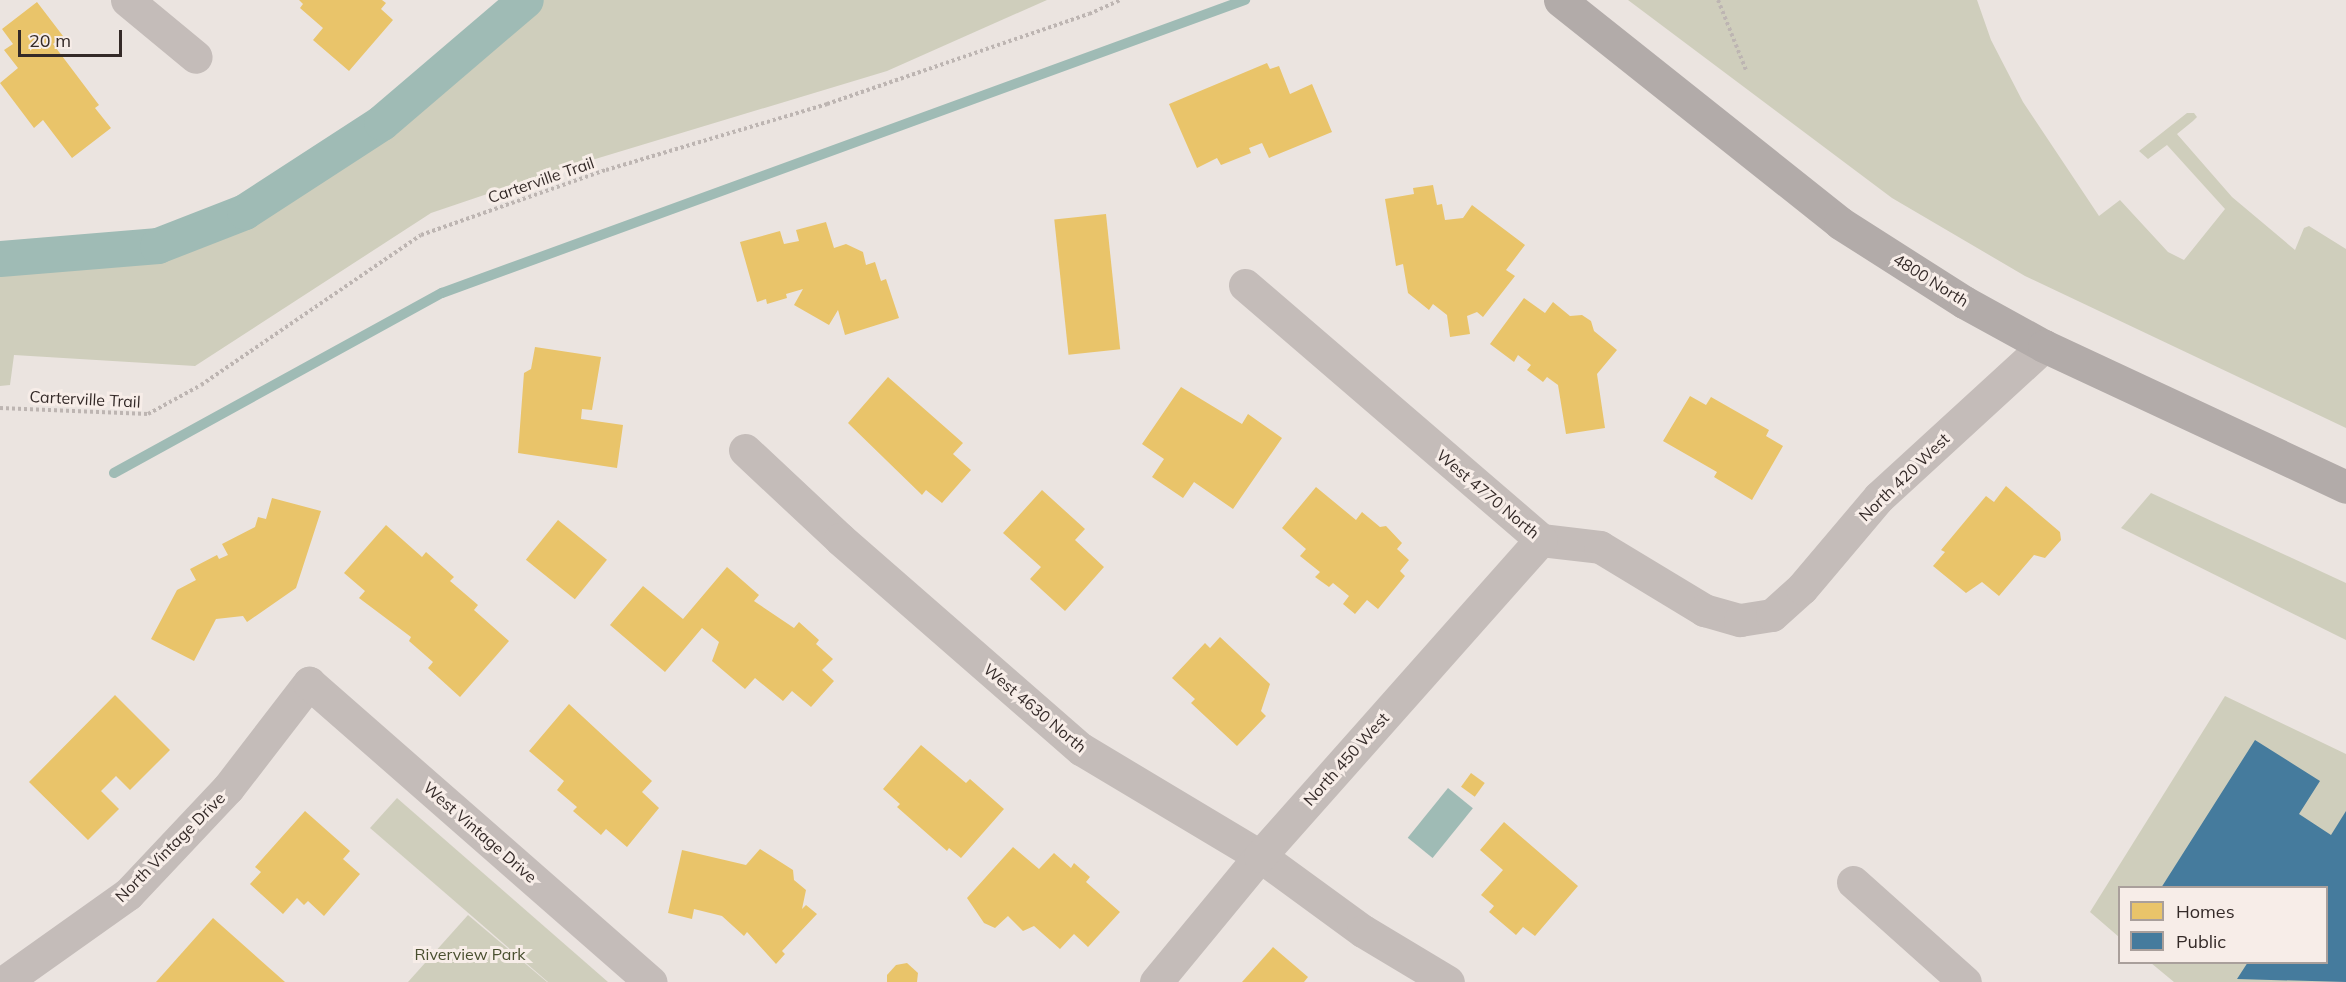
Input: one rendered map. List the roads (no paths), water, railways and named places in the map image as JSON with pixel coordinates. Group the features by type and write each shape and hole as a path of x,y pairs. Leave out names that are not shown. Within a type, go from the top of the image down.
{"main road":[{"name":"4800 North","path":"1560,0 1840,223 1965,302 2044,346 2346,487"}],"street":[{"path":"128,0 196,57"},
{"name":"West 4770 North","path":"1245,285 1541,540 1600,547 1704,610 1740,620 1772,615"},
{"name":"North 420 West","path":"1772,615 1802,588 1879,497 2044,346"},
{"name":"West 4630 North","path":"745,450 840,539 1082,749 1260,856 1363,931 1448,982"},
{"name":"North 450 West","path":"1156,982 1260,856 1541,540"},
{"name":"North Vintage Drive","path":"4,982 128,894 228,788 309,683"},
{"name":"West Vintage Drive","path":"309,683 650,982"},
{"path":"1853,882 1965,982"}],"water":[{"path":"1448,788 1473,808 1433,858 1408,838"}],"waterway":[{"path":"0,259 158,246 245,212 382,123 526,0"},
{"path":"114,473 442,293 1245,0"}],"park label":[{"name":"Riverview Park","path":"470,954"}]}
